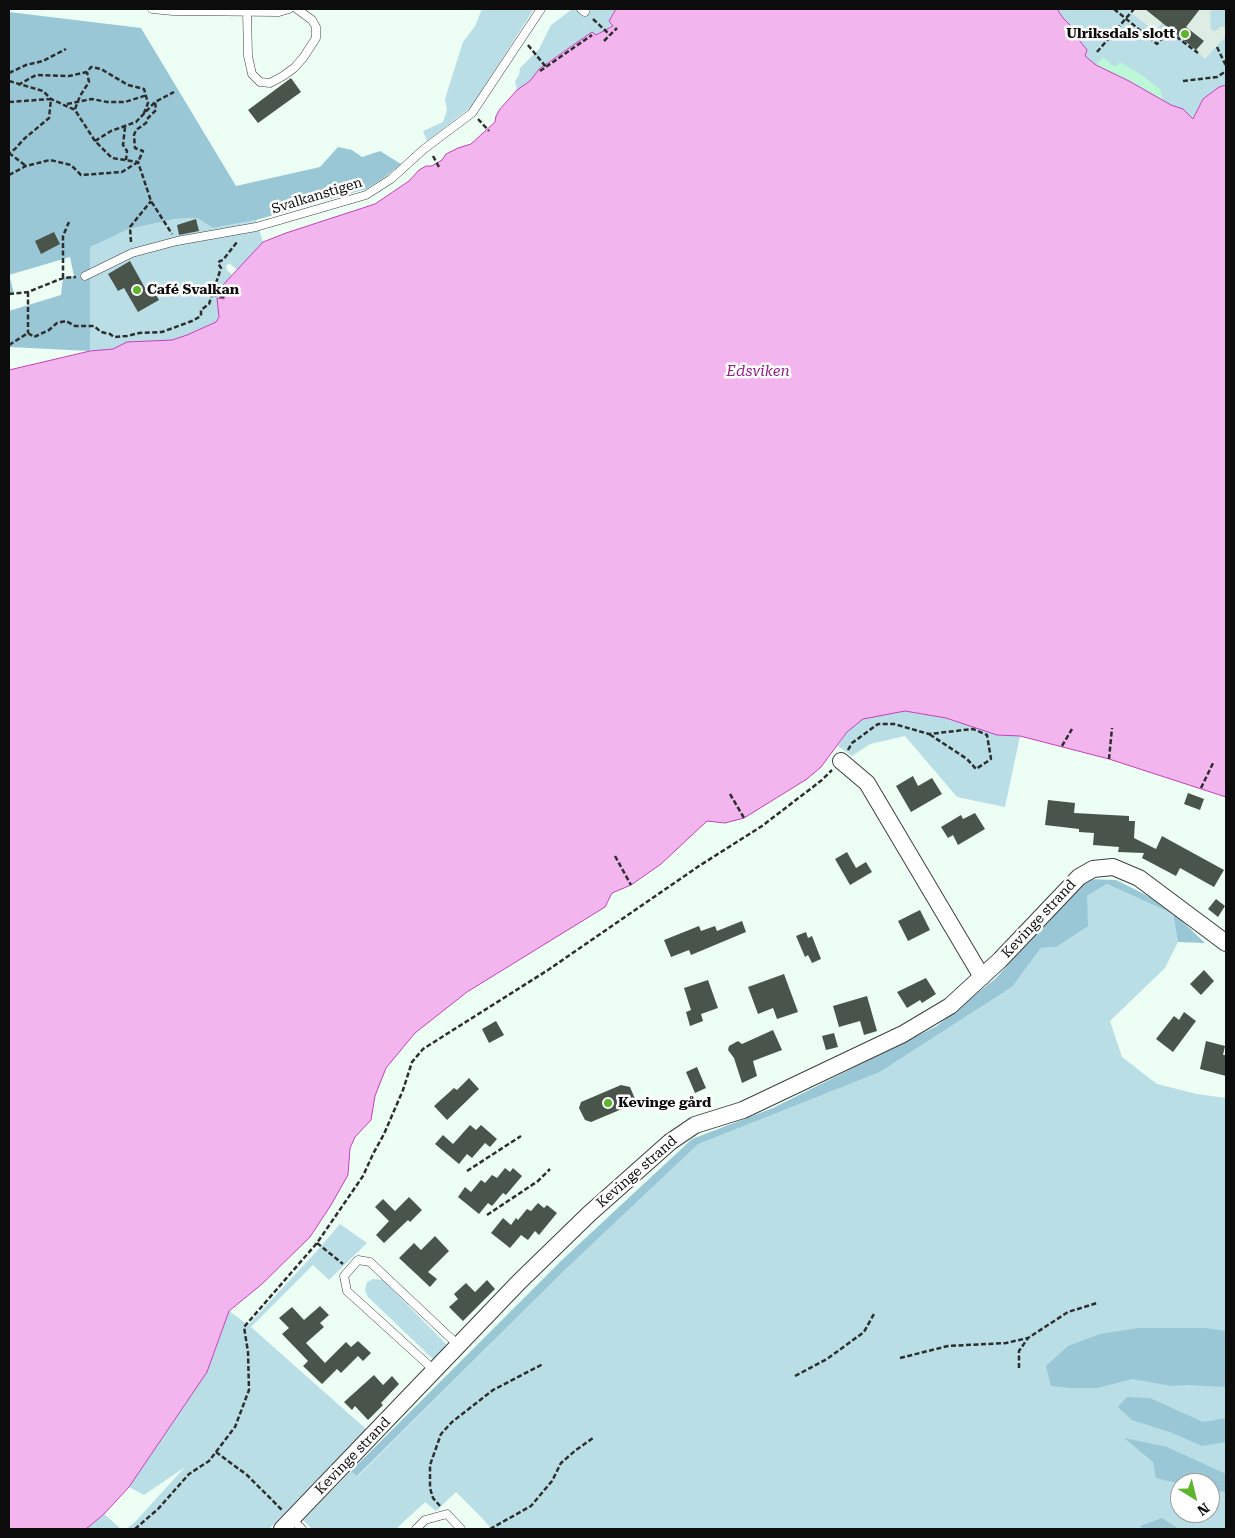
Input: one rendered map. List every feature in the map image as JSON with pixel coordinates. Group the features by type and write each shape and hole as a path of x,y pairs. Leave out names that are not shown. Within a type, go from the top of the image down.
{"street":[{"path":"842,761 867,783 982,977"},
{"name":"Kevinge strand","path":"292,1526 458,1345 589,1214 670,1142 695,1125 743,1110 903,1034 950,1006 1000,960 1079,876 1093,869 1113,867 1139,878 1226,943"}],"lane":[{"path":"152,9 173,11 279,12 289,9"},
{"path":"247,11 248,56 252,74 260,82 270,83 294,68 316,38 316,27 312,20 297,9"},
{"name":"Svalkanstigen","path":"85,276 132,253 177,241 256,227 366,195 391,180 424,150 472,113 541,9"},
{"path":"434,1370 348,1291 344,1276 358,1260 370,1262 458,1345"},
{"path":"416,1529 425,1520 447,1514 461,1529"}],"path":[{"path":"1114,9 1157,44 1169,32 1198,53"},
{"path":"1097,52 1134,9"},
{"path":"583,10 610,35"},
{"path":"604,41 617,28"},
{"path":"540,71 592,35"},
{"path":"1217,47 1226,66"},
{"path":"9,73 43,61 66,49"},
{"path":"533,49 546,67"},
{"path":"18,85 36,75 69,76 87,72 91,67 101,69 128,85 144,89 148,103 144,113"},
{"path":"1183,81 1217,77 1226,71"},
{"path":"75,110 77,102 89,82 87,72"},
{"path":"9,81 43,92 51,99 75,110 95,141 112,158 138,162"},
{"path":"95,141 111,131 136,122 156,102 174,92"},
{"path":"66,105 92,99 107,102 125,102 146,95"},
{"path":"9,102 51,99"},
{"path":"26,166 9,153 16,149 24,139 49,118 51,99"},
{"path":"9,175 26,166 50,160 71,164 80,175 122,172 138,162 143,151 135,148 134,135 136,130 146,123 156,110 156,102"},
{"path":"483,125 489,131"},
{"path":"125,127 123,145 127,151 126,160"},
{"path":"432,154 439,167"},
{"path":"138,162 151,202 177,241"},
{"path":"132,253 130,227 151,202"},
{"path":"63,278 64,236 68,222"},
{"path":"28,333 34,337 49,330 57,323 66,321 75,326 94,326 101,332 114,337 127,336 139,333 162,332 200,316 201,310 209,304 221,268 218,264 220,260 223,260 240,238 256,227"},
{"path":"9,294 28,292 63,278 85,276"},
{"path":"28,292 28,333"},
{"path":"212,295 224,297"},
{"path":"9,345 28,333"},
{"path":"135,1529 158,1509 189,1474 208,1461 235,1427 249,1390 248,1352 244,1327 317,1243 363,1176 403,1090 412,1062 424,1049 548,970 699,866 762,826 822,780 842,761 852,743 878,724 894,724 929,734 967,759 976,769 991,759 986,735 973,730 929,734"},
{"path":"1109,759 1112,728"},
{"path":"1062,746 1072,729"},
{"path":"1201,788 1214,761"},
{"path":"730,794 744,818"},
{"path":"615,856 631,885"},
{"path":"467,1172 521,1136"},
{"path":"486,1215 538,1181 550,1169"},
{"path":"317,1243 350,1270"},
{"path":"900,1358 948,1346 1006,1343 1028,1338 1068,1312 1098,1304"},
{"path":"796,1376 827,1358 864,1332 875,1312"},
{"path":"1019,1368 1019,1351 1028,1338"},
{"path":"447,1514 434,1498 430,1488 430,1465 441,1434 452,1422 493,1390 543,1364"},
{"path":"490,1529 531,1506 552,1481 561,1463 593,1438"},
{"path":"216,1452 247,1475 292,1526"}],"shaded area":[{"path":"482,9 534,9 471,107 427,141 423,131 443,122 447,110 445,99 463,42 475,26"},
{"path":"572,9 616,9 609,21 614,25 595,35 592,33 552,59 539,69 530,81 517,90 515,81 519,75 520,68 539,49 551,25"},
{"path":"1057,9 1127,9 1155,31 1162,22 1145,9 1226,9 1226,85 1219,87 1203,99 1193,119 1183,109 1171,105 1096,65 1085,56 1087,50"},
{"path":"1127,9 1145,9 1162,23 1155,31"},
{"path":"1200,9 1212,9 1210,12 1211,30 1215,31 1222,26 1226,29 1226,36 1205,59 1196,50 1203,41 1186,27"},
{"path":"9,12 141,28 236,186 320,167 338,147 352,150 362,157 380,151 401,164 366,189 256,220 213,228 197,218 175,219 129,229 90,247 90,351 9,347 9,311 61,295 63,278 74,276 70,257 9,275"},
{"path":"197,218 213,228 256,220 263,242 238,270 230,264 226,265 227,270 233,276 223,285 224,299 217,298 219,317 216,322 172,340 127,342 113,349 90,351 89,247 129,229 175,219"},
{"path":"9,275 14,293 9,294"},
{"path":"905,711 946,718 997,735 1020,736 1005,807 957,797 905,736 870,744 852,756 838,746 847,732 863,718"},
{"path":"1086,879 1116,880 1164,904 1205,943 1178,942 1173,914 1107,884 1087,896 1088,926 1056,947 1041,948 1012,987 880,1072 698,1144 567,1268 357,1476 351,1471 563,1259 692,1139 773,1108 937,1026 996,978"},
{"path":"1107,884 1173,914 1178,942 1165,968 1110,1021 1122,1057 1157,1084 1197,1094 1226,1098 1226,1529 490,1529 456,1492 436,1511 425,1502 396,1529 312,1529 303,1520 351,1471 358,1476 567,1268 698,1143 880,1072 1012,987 1041,948 1056,947 1087,896"},
{"path":"340,1224 367,1243 329,1280 313,1265 251,1327 366,1429 269,1529 126,1529 134,1523 185,1467 144,1495 129,1487 207,1372 229,1311 248,1325"},
{"path":"373,1279 383,1280 446,1344 442,1353 434,1360 368,1297 365,1290 367,1282"},
{"path":"1138,1328 1205,1328 1226,1331 1226,1387 1172,1386 1132,1379 1097,1388 1051,1386 1046,1366 1068,1346 1100,1334"},
{"path":"1127,1397 1150,1398 1203,1422 1226,1418 1226,1442 1202,1446 1170,1432 1132,1420 1118,1407"},
{"path":"1124,1438 1167,1447 1226,1474 1226,1492 1220,1491 1220,1473 1170,1473 1170,1482 1156,1478 1153,1462"},
{"path":"104,1514 121,1529 86,1529"},
{"path":"1162,1518 1179,1529 1144,1529 1140,1526"}],"sand":[{"path":"1103,57 1115,67 1120,62 1140,74 1160,89 1164,102 1129,81 1096,65"}],"water":[{"name":"Edsviken","path":"616,9 1057,9 1087,50 1085,56 1096,65 1171,105 1183,109 1193,119 1203,99 1219,87 1226,85 1226,797 1109,759 1020,736 997,735 946,718 905,711 863,719 847,732 821,767 807,779 744,818 725,823 707,821 661,864 631,885 612,893 605,907 467,992 415,1033 386,1068 375,1096 371,1120 355,1137 350,1148 348,1175 331,1205 310,1237 262,1284 229,1311 207,1372 129,1487 104,1514 86,1529 9,1529 9,370 90,351 113,349 127,342 172,340 216,322 219,317 217,298 224,299 225,294 220,291 223,285 263,242 375,204 409,181 419,170 426,166 432,166 442,160 446,154 458,148 471,144 495,122 500,109 517,90 530,81 539,69 592,32 596,35 613,26 609,21"}],"building":[{"name":"Ulriksdals slott","path":"1145,9 1200,9 1186,27 1204,41 1196,50"},
{"path":"291,78 301,92 258,123 248,110"},
{"path":"196,219 199,231 179,235 177,225"},
{"path":"54,232 60,244 41,254 35,241"},
{"path":"130,261 145,288 150,285 159,300 138,312 124,288 118,291 108,274"},
{"path":"913,776 918,786 932,778 942,794 911,812 896,786"},
{"path":"1188,793 1204,799 1200,810 1184,804"},
{"path":"1048,800 1075,803 1074,813 1129,816 1129,821 1135,821 1134,838 1156,849 1162,836 1224,870 1214,887 1180,868 1176,876 1142,858 1144,853 1118,852 1119,847 1093,845 1094,833 1079,832 1079,829 1045,825"},
{"path":"975,813 985,829 958,845 953,835 948,838 941,827 961,815 963,819"},
{"path":"847,852 856,868 866,862 872,872 850,885 835,859"},
{"path":"1216,899 1225,906 1218,917 1208,909"},
{"path":"920,910 930,930 908,941 898,921"},
{"path":"742,921 746,932 691,955 689,950 671,957 664,940 699,926 701,931 715,926 717,931"},
{"path":"806,932 808,938 812,936 821,959 812,963 808,955 805,957 796,936"},
{"path":"1204,970 1214,981 1201,995 1190,984"},
{"path":"784,974 798,1012 777,1019 773,1008 758,1014 748,987"},
{"path":"926,978 936,994 922,1003 920,1000 907,1008 897,992"},
{"path":"708,980 718,1008 701,1014 703,1021 690,1026 686,1012 691,1010 684,988"},
{"path":"867,996 877,1031 864,1035 860,1021 839,1027 833,1006"},
{"path":"1184,1012 1196,1021 1173,1052 1156,1039 1174,1016 1179,1020"},
{"path":"496,1021 504,1035 489,1043 482,1029"},
{"path":"773,1030 782,1050 753,1061 757,1076 742,1083 734,1058 728,1050 729,1046 738,1041 742,1044"},
{"path":"834,1033 838,1047 826,1050 822,1036"},
{"path":"1206,1041 1225,1046 1223,1055 1226,1055 1226,1076 1200,1069"},
{"path":"697,1067 706,1088 695,1093 686,1072"},
{"path":"469,1078 479,1089 447,1120 434,1106 454,1088 457,1090"},
{"name":"Kevinge gård","path":"621,1085 630,1087 635,1099 634,1104 591,1122 585,1120 579,1108 581,1102"},
{"path":"470,1125 476,1130 481,1125 497,1139 490,1147 485,1143 472,1158 467,1154 459,1164 435,1144 443,1135 453,1144"},
{"path":"505,1168 510,1172 513,1168 522,1176 506,1195 503,1193 492,1206 488,1203 479,1214 458,1197 465,1187 471,1192 481,1180 485,1183 492,1175 497,1178"},
{"path":"409,1197 422,1210 410,1222 408,1220 384,1243 376,1235 389,1221 375,1207 383,1199 395,1211"},
{"path":"538,1203 544,1208 547,1205 557,1213 539,1235 535,1231 528,1240 521,1235 510,1248 491,1233 503,1218 511,1225 527,1209 531,1211"},
{"path":"435,1236 449,1251 428,1272 437,1279 430,1287 399,1258 414,1243 421,1250"},
{"path":"487,1280 495,1289 463,1321 449,1307 458,1299 454,1294 466,1283 475,1292"},
{"path":"320,1306 329,1315 320,1323 324,1327 306,1343 325,1363 346,1342 351,1347 358,1341 371,1353 363,1361 358,1356 341,1373 337,1369 322,1384 303,1366 308,1361 282,1334 289,1328 279,1318 292,1307 304,1320"},
{"path":"374,1375 383,1385 392,1376 399,1384 381,1403 383,1405 368,1420 355,1406 352,1410 344,1402"}],"place":[{"name":"Ulriksdals slott","path":"1185,34"},
{"name":"Café Svalkan","path":"137,290"},
{"name":"Kevinge gård","path":"608,1103"}]}
